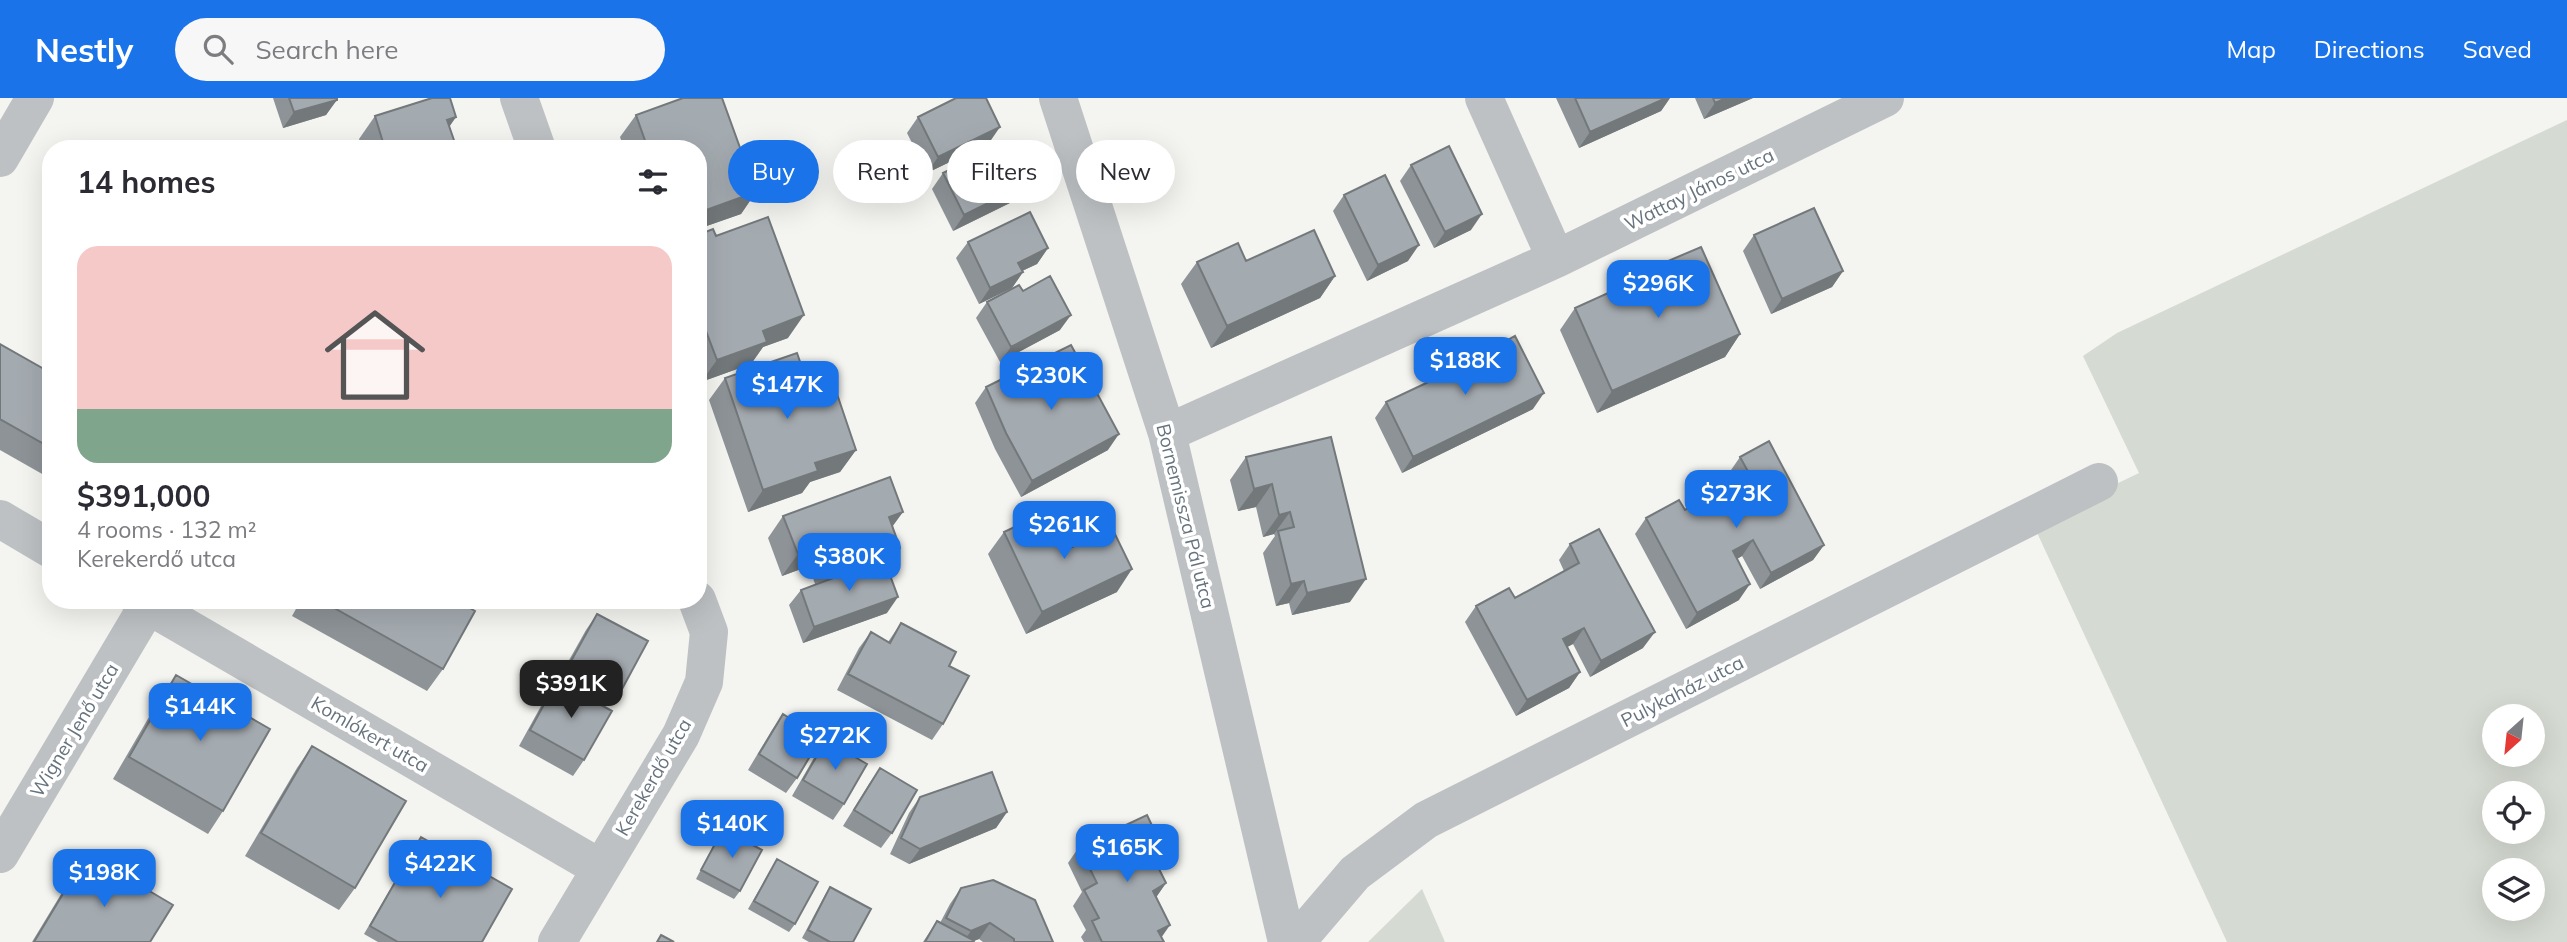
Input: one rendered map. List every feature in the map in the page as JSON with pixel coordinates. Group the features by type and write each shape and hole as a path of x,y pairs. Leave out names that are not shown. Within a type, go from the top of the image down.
{"street":[{"path":"0,158 35,98"},
{"path":"519,98 534,140"},
{"name":"Bornemissza Pál utca","path":"1058,98 1167,433 1287,942"},
{"path":"1484,98 1556,259"},
{"name":"Wattay János utca","path":"1167,433 1556,259 1885,98"},
{"name":"Pulykaház utca","path":"1296,942 1355,873 1426,820 2099,482"},
{"path":"0,519 42,544"},
{"name":"Wigner Jenő utca","path":"0,854 141,609"},
{"name":"Komlókert utca","path":"154,609 600,868"},
{"name":"Kerekerdő utca","path":"557,942 681,735 704,682 709,632 701,609"}],"shaded area":[{"path":"2567,120 2567,942 2227,942 2033,524 2139,473 2083,356 2117,333"},
{"path":"1422,889 1445,942 1368,942"}],"building":[{"path":"289,98 337,98 337,100 294,112"},
{"path":"432,98 450,98 456,117 447,120 454,140 382,140 375,116"},
{"path":"683,98 722,98 737,140 728,140 728,202 707,210 707,140 645,140 636,115"},
{"path":"956,98 986,98 1000,127 973,140 947,140 947,153 938,157 933,140 930,140 918,117"},
{"path":"1575,98 1666,98 1590,132"},
{"path":"1713,98 1726,98 1715,103"},
{"path":"1449,146 1482,214 1445,232 1411,165"},
{"path":"1385,175 1419,245 1378,265 1344,195"},
{"path":"958,203 988,203 964,215"},
{"path":"1814,208 1843,271 1782,299 1754,235"},
{"path":"1030,212 1048,248 1018,263 1023,272 990,288 968,242"},
{"path":"768,217 804,315 763,331 767,342 717,360 707,334 707,231 713,229 716,236"},
{"path":"1314,230 1335,276 1227,326 1197,262 1238,243 1246,261"},
{"path":"1701,247 1740,334 1612,391 1575,308 1630,283 1634,292 1653,284 1647,270"},
{"path":"1050,276 1071,315 1011,347 987,302 1019,285 1023,291"},
{"path":"1515,336 1544,393 1413,457 1386,402 1456,369"},
{"path":"0,344 42,368 42,443 0,419"},
{"path":"1071,345 1119,434 1032,481 1006,433 986,387"},
{"path":"797,353 814,402 837,394 856,450 815,463 818,471 763,490 725,378"},
{"path":"1331,437 1366,579 1307,593 1304,581 1291,584 1278,531 1294,527 1290,512 1279,515 1272,484 1254,489 1246,457"},
{"path":"1769,441 1824,545 1771,573 1753,540 1733,551 1750,584 1697,613 1646,518 1679,500 1685,510 1750,475 1740,457"},
{"path":"890,477 903,512 889,517 900,548 834,572 824,544 798,554 783,516"},
{"path":"1048,511 1066,550 1112,528 1132,569 1042,612 1004,532"},
{"path":"1599,529 1655,632 1601,661 1584,628 1563,639 1580,672 1527,700 1476,606 1509,588 1515,598 1579,563 1570,544"},
{"path":"884,559 898,597 814,627 801,590"},
{"path":"336,609 472,609 475,611 443,669"},
{"path":"597,614 648,641 621,691 570,663"},
{"path":"901,623 956,652 949,666 969,676 943,724 848,674 871,632 890,643"},
{"path":"176,675 270,729 223,811 129,757"},
{"path":"557,681 612,711 584,760 530,730"},
{"path":"783,714 821,738 797,778 759,754"},
{"path":"826,740 867,764 844,804 803,780"},
{"path":"312,746 406,801 355,888 261,833"},
{"path":"880,768 917,790 892,833 854,810"},
{"path":"992,772 1007,812 920,849 901,838 920,797"},
{"path":"1147,815 1164,851 1152,855 1166,883 1153,891 1170,925 1158,931 1164,942 1102,942 1092,921 1099,918 1084,890 1097,883 1079,847"},
{"path":"723,829 762,850 740,891 701,870"},
{"path":"421,837 512,889 482,942 398,942 370,926"},
{"path":"87,854 173,905 150,942 34,942"},
{"path":"777,859 818,882 795,924 754,901"},
{"path":"993,880 1035,900 1053,942 1014,942 1014,939 990,923 971,931 946,918 961,888"},
{"path":"830,887 871,909 853,942 830,942 808,930"},
{"path":"937,921 973,940 974,942 925,942"},
{"path":"661,935 674,942 657,942"}]}
